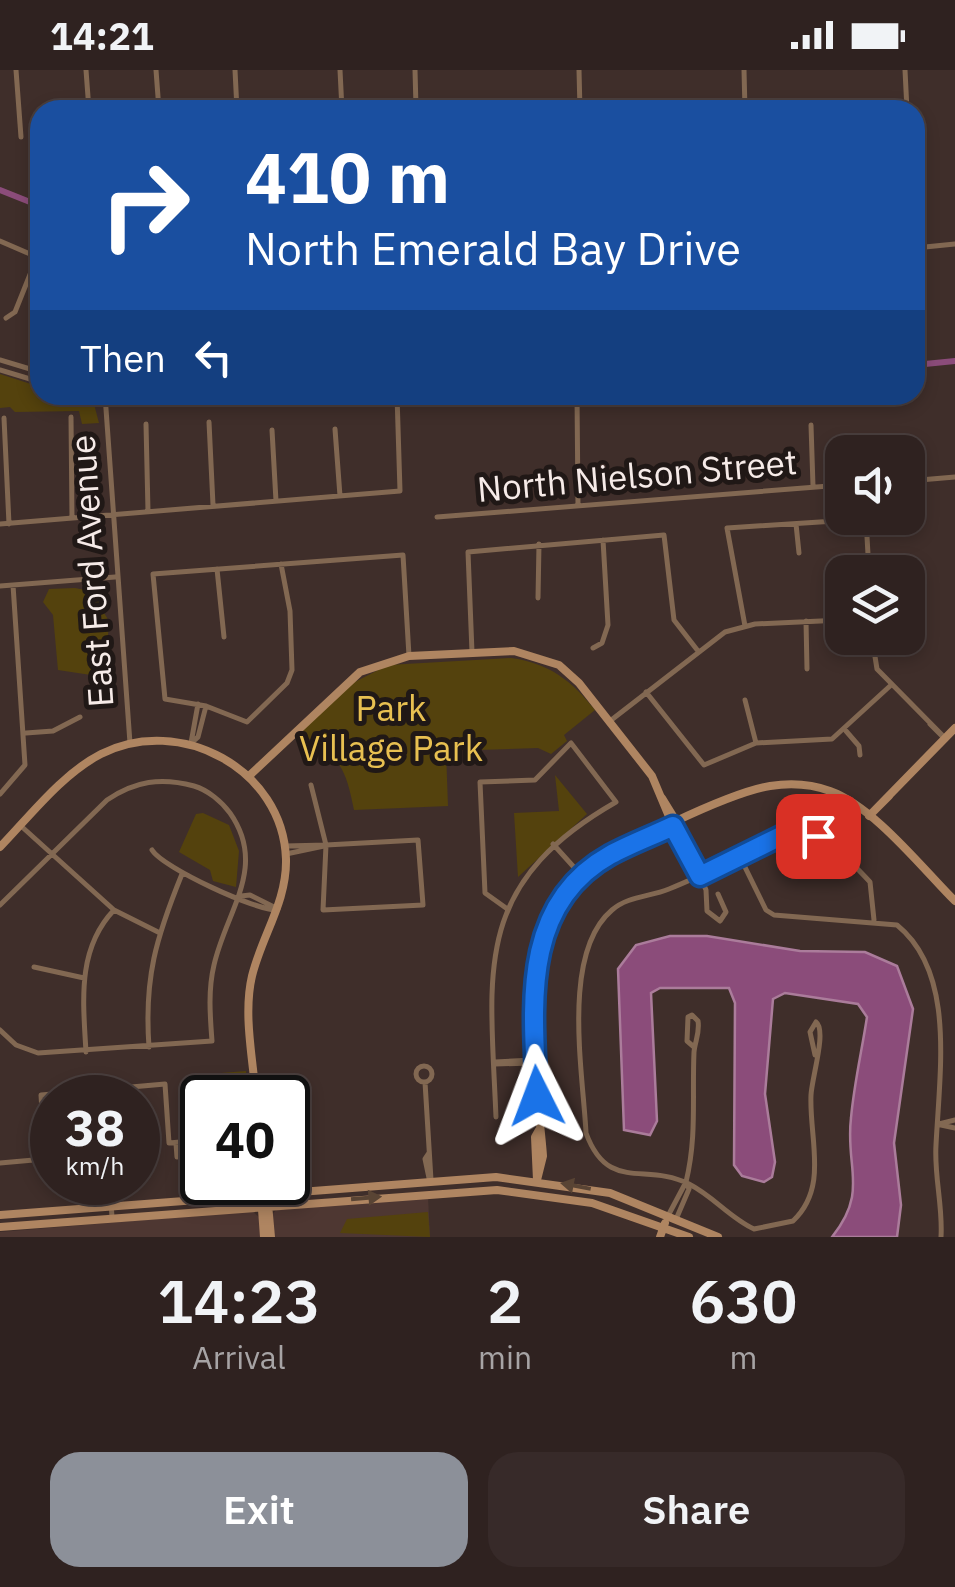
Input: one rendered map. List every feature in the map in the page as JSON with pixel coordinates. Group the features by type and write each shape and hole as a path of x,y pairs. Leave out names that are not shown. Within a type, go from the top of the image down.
{"street":[{"path":"16,70 21,136"},
{"path":"86,70 88,100"},
{"path":"156,70 158,100"},
{"path":"235,70 236,100"},
{"path":"340,70 342,100"},
{"path":"415,70 416,100"},
{"path":"578,70 580,100"},
{"path":"744,70 746,100"},
{"path":"905,70 906,100"},
{"path":"0,241 30,254"},
{"path":"925,247 955,244"},
{"path":"6,318 15,312 30,277"},
{"path":"0,360 30,369"},
{"path":"0,370 30,379"},
{"name":"East Ford Avenue","path":"104,405 114,577 130,743"},
{"path":"0,524 400,491 396,405"},
{"path":"577,405 578,504"},
{"path":"72,417 72,517"},
{"path":"4,418 10,524"},
{"path":"209,422 213,506"},
{"path":"146,424 148,511"},
{"path":"810,425 813,486"},
{"path":"335,429 340,496"},
{"path":"272,430 276,501"},
{"path":"925,480 955,477"},
{"name":"North Nielson Street","path":"436,517 825,485"},
{"path":"745,626 727,528 825,522"},
{"path":"796,524 799,553"},
{"path":"472,652 468,552 664,535 674,620 698,650"},
{"path":"592,648 602,643 608,625 603,540"},
{"path":"538,598 539,544"},
{"path":"281,564 290,612 292,670 287,682 248,722 206,706 165,699 153,574 281,564 403,555 408,656"},
{"path":"217,569 224,638"},
{"path":"0,586 114,577"},
{"path":"0,794 25,765 26,733 13,585"},
{"path":"610,721 725,632 745,626 825,620"},
{"path":"806,621 807,668"},
{"path":"249,776 350,678 385,661 408,656 514,651 559,666 579,682 643,763 700,876 707,911 720,920 726,912 718,894"},
{"path":"873,655 874,663 890,686 945,738"},
{"path":"646,692 704,765 756,743 818,742 846,731 890,686"},
{"path":"745,700 756,743"},
{"path":"191,743 198,704"},
{"path":"191,743 198,737 206,706"},
{"path":"26,733 53,732 80,717"},
{"path":"869,816 955,728"},
{"path":"846,731 859,746 860,755"},
{"path":"496,1117 490,978 506,908 520,882 553,844 616,802 571,742 535,780 480,782 485,893 492,902 506,908"},
{"path":"0,847 76,772 100,754 130,743 191,743 228,760 249,776 271,804 285,850 278,910 250,991 255,1075"},
{"path":"0,905 125,787 150,780 200,788 224,804 238,823 246,846 241,896 214,962 209,1005 212,1041 86,1052 26,1050 0,1030"},
{"path":"536,1193 535,1137 539,1130 532,988 540,941 556,906 582,875 609,856 756,789 789,784 832,792 869,816 955,901"},
{"path":"285,850 326,845 418,840 423,905 323,910 326,845 311,786"},
{"path":"21,826 114,910 158,932"},
{"path":"815,1055 810,1032 816,1022 822,1034 815,1055 810,1116 816,1182 804,1211 780,1226 754,1228 686,1182 607,1168 592,1151 586,1133 580,978 593,937 614,908 700,876 781,836 818,836 870,882 874,920"},
{"path":"553,844 582,875"},
{"path":"152,850 160,863 182,874 268,910 278,910"},
{"path":"738,855 766,910 774,914 874,920 897,925 928,945"},
{"path":"149,1047 148,981 158,932 182,874"},
{"path":"86,1052 84,978 96,929 114,910"},
{"path":"34,967 84,978"},
{"path":"660,1237 668,1231 686,1182 697,1129 694,1047 698,1021 692,1015 686,1023 687,1040 694,1047"},
{"path":"494,1063 527,1058 535,1062"},
{"path":"941,1237 938,1124 951,1058"},
{"path":"425,1082 430,1180"},
{"path":"160,1084 165,1084 176,1156"},
{"path":"938,1124 955,1120"},
{"path":"938,1124 955,1128"},
{"path":"173,1143 180,1142"},
{"path":"0,1163 30,1160"},
{"path":"310,1186 537,1180 610,1194 718,1237"},
{"path":"0,1227 470,1190 536,1193 592,1202 689,1237"},
{"path":"0,1214 111,1205 112,1218"},
{"path":"266,1206 268,1237"}],"shaded area":[{"path":"670,936 707,936 800,951 865,952 897,966 913,1009 894,1143 901,1205 897,1237 832,1237 850,1206 853,1192 851,1118 867,1017 858,1004 785,993 773,999 765,1094 775,1162 772,1177 764,1182 742,1176 734,1165 735,1003 729,988 660,988 651,993 657,1121 650,1135 624,1130 618,969 636,945"},
{"path":"428,1197 430,1237 273,1237 272,1215 276,1210"},
{"path":"252,1211 259,1217 261,1237 0,1237 0,1232"}],"green space":[{"path":"0,374 30,384 30,405 94,405 99,423 82,424 79,411 15,412 10,407 0,408"},
{"path":"75,588 100,593 101,608 109,621 106,664 91,675 58,670 53,615 43,602 49,589"},
{"name":"Park Village Park","path":"511,658 537,664 559,675 595,710 564,735 567,741 551,754 538,748 446,751 448,806 354,810 338,764 300,733 347,686 388,665"},
{"path":"555,775 587,814 518,877 514,813 559,811"},
{"path":"203,813 229,825 239,851 236,887 213,881 210,870 179,852 196,814"},
{"path":"246,1071 246,1075 196,1075"},
{"path":"428,1212 430,1237 340,1233 347,1219"}],"waterway":[{"path":"0,190 30,202"},
{"path":"925,364 955,361"}],"route":[{"path":"537,1096 532,988 540,941 556,906 582,875 609,856 673,826 700,876 781,836 798,832 818,836"}]}
